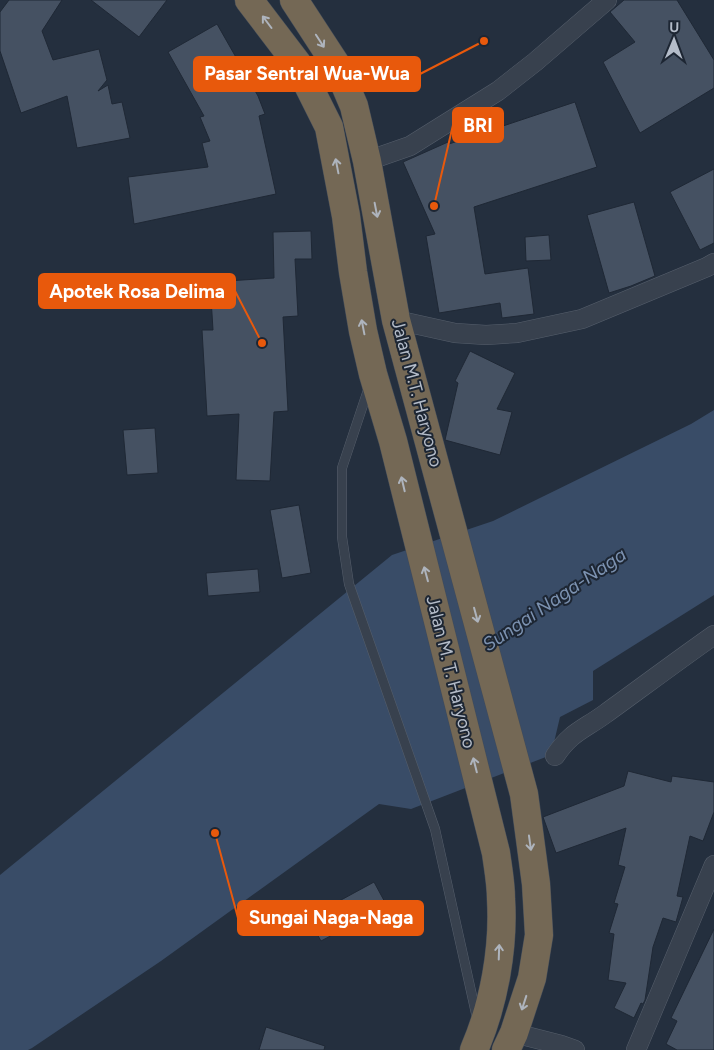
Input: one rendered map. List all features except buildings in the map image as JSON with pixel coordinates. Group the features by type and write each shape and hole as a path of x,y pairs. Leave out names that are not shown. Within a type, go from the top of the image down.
{"highway":[{"name":"Jalan M.T. Haryono","path":"249,0 297,63 329,126 346,216 355,282 373,374 393,441 415,531"},
{"name":"Jalan M.T. Haryono","path":"294,0 337,66 354,106 367,161 396,320 524,794 536,884 539,935 532,978 510,1042"},
{"name":"Jalan M. T. Haryono","path":"415,531 496,853 501,899 499,965 478,1042"}],"street":[{"path":"367,161 410,146 498,91 607,0"},
{"path":"396,320 455,334 517,333 582,320 707,267 714,262"},
{"path":"555,756 565,741 580,729 603,716 714,635"},
{"path":"636,1050 714,865"},
{"path":"510,1042 561,1045 575,1050"}],"lane":[{"path":"373,374 342,468 342,537 349,584 435,829 478,1042"}],"water":[{"path":"714,410 714,595 593,671 593,700 560,717 551,755 411,809 379,804 161,961 32,1048 28,1050 0,1050 0,875 392,555 493,521 691,424"}],"place":[{"name":"Pasar Sentral Wua-Wua","path":"484,41"},
{"name":"BRI","path":"434,206"},
{"name":"Apotek Rosa Delima","path":"262,343"},
{"name":"Sungai Naga-Naga","path":"215,833"}]}
